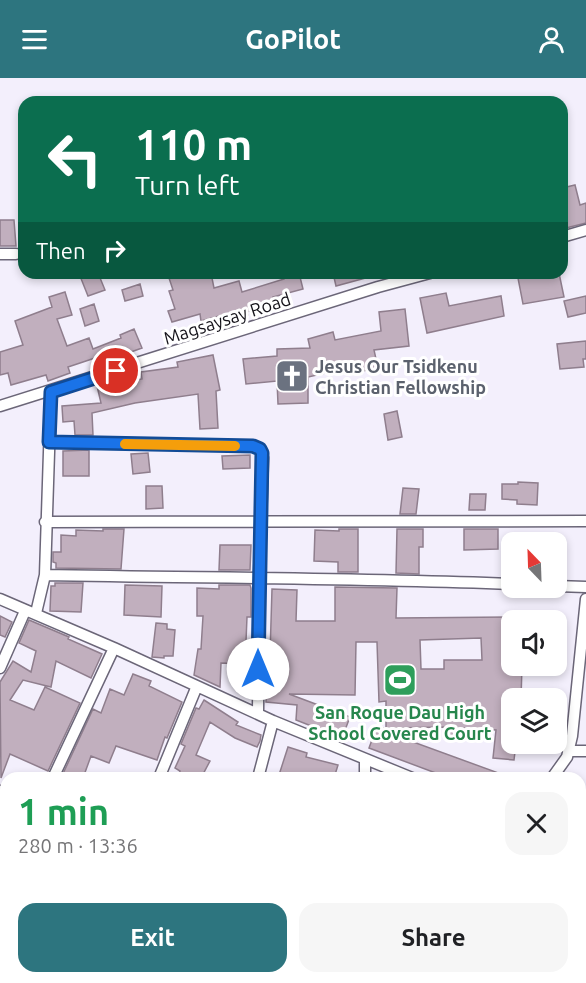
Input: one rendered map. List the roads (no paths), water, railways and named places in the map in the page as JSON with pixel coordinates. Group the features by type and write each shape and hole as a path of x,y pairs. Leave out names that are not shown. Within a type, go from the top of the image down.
{"street":[{"path":"568,235 586,230"},
{"path":"0,254 16,254"},
{"name":"Magsaysay Road","path":"0,406 51,392 408,279"},
{"path":"0,668 31,612 45,575 51,392"},
{"path":"49,442 253,446 260,449 263,458 258,714"},
{"path":"45,522 586,521"},
{"path":"45,575 390,579 501,584"},
{"path":"567,587 586,588"},
{"path":"0,599 273,721 397,772"},
{"path":"556,772 567,757 586,599"},
{"path":"56,772 114,648"},
{"path":"161,772 197,686"},
{"path":"260,772 273,721"},
{"path":"568,750 586,751"},
{"path":"365,772 366,759"}],"place":[{"name":"Jesus Our Tsidkenu Christian Fellowship","path":"292,376"},
{"name":"San Roque Dau High School Covered Court","path":"400,680"}]}
